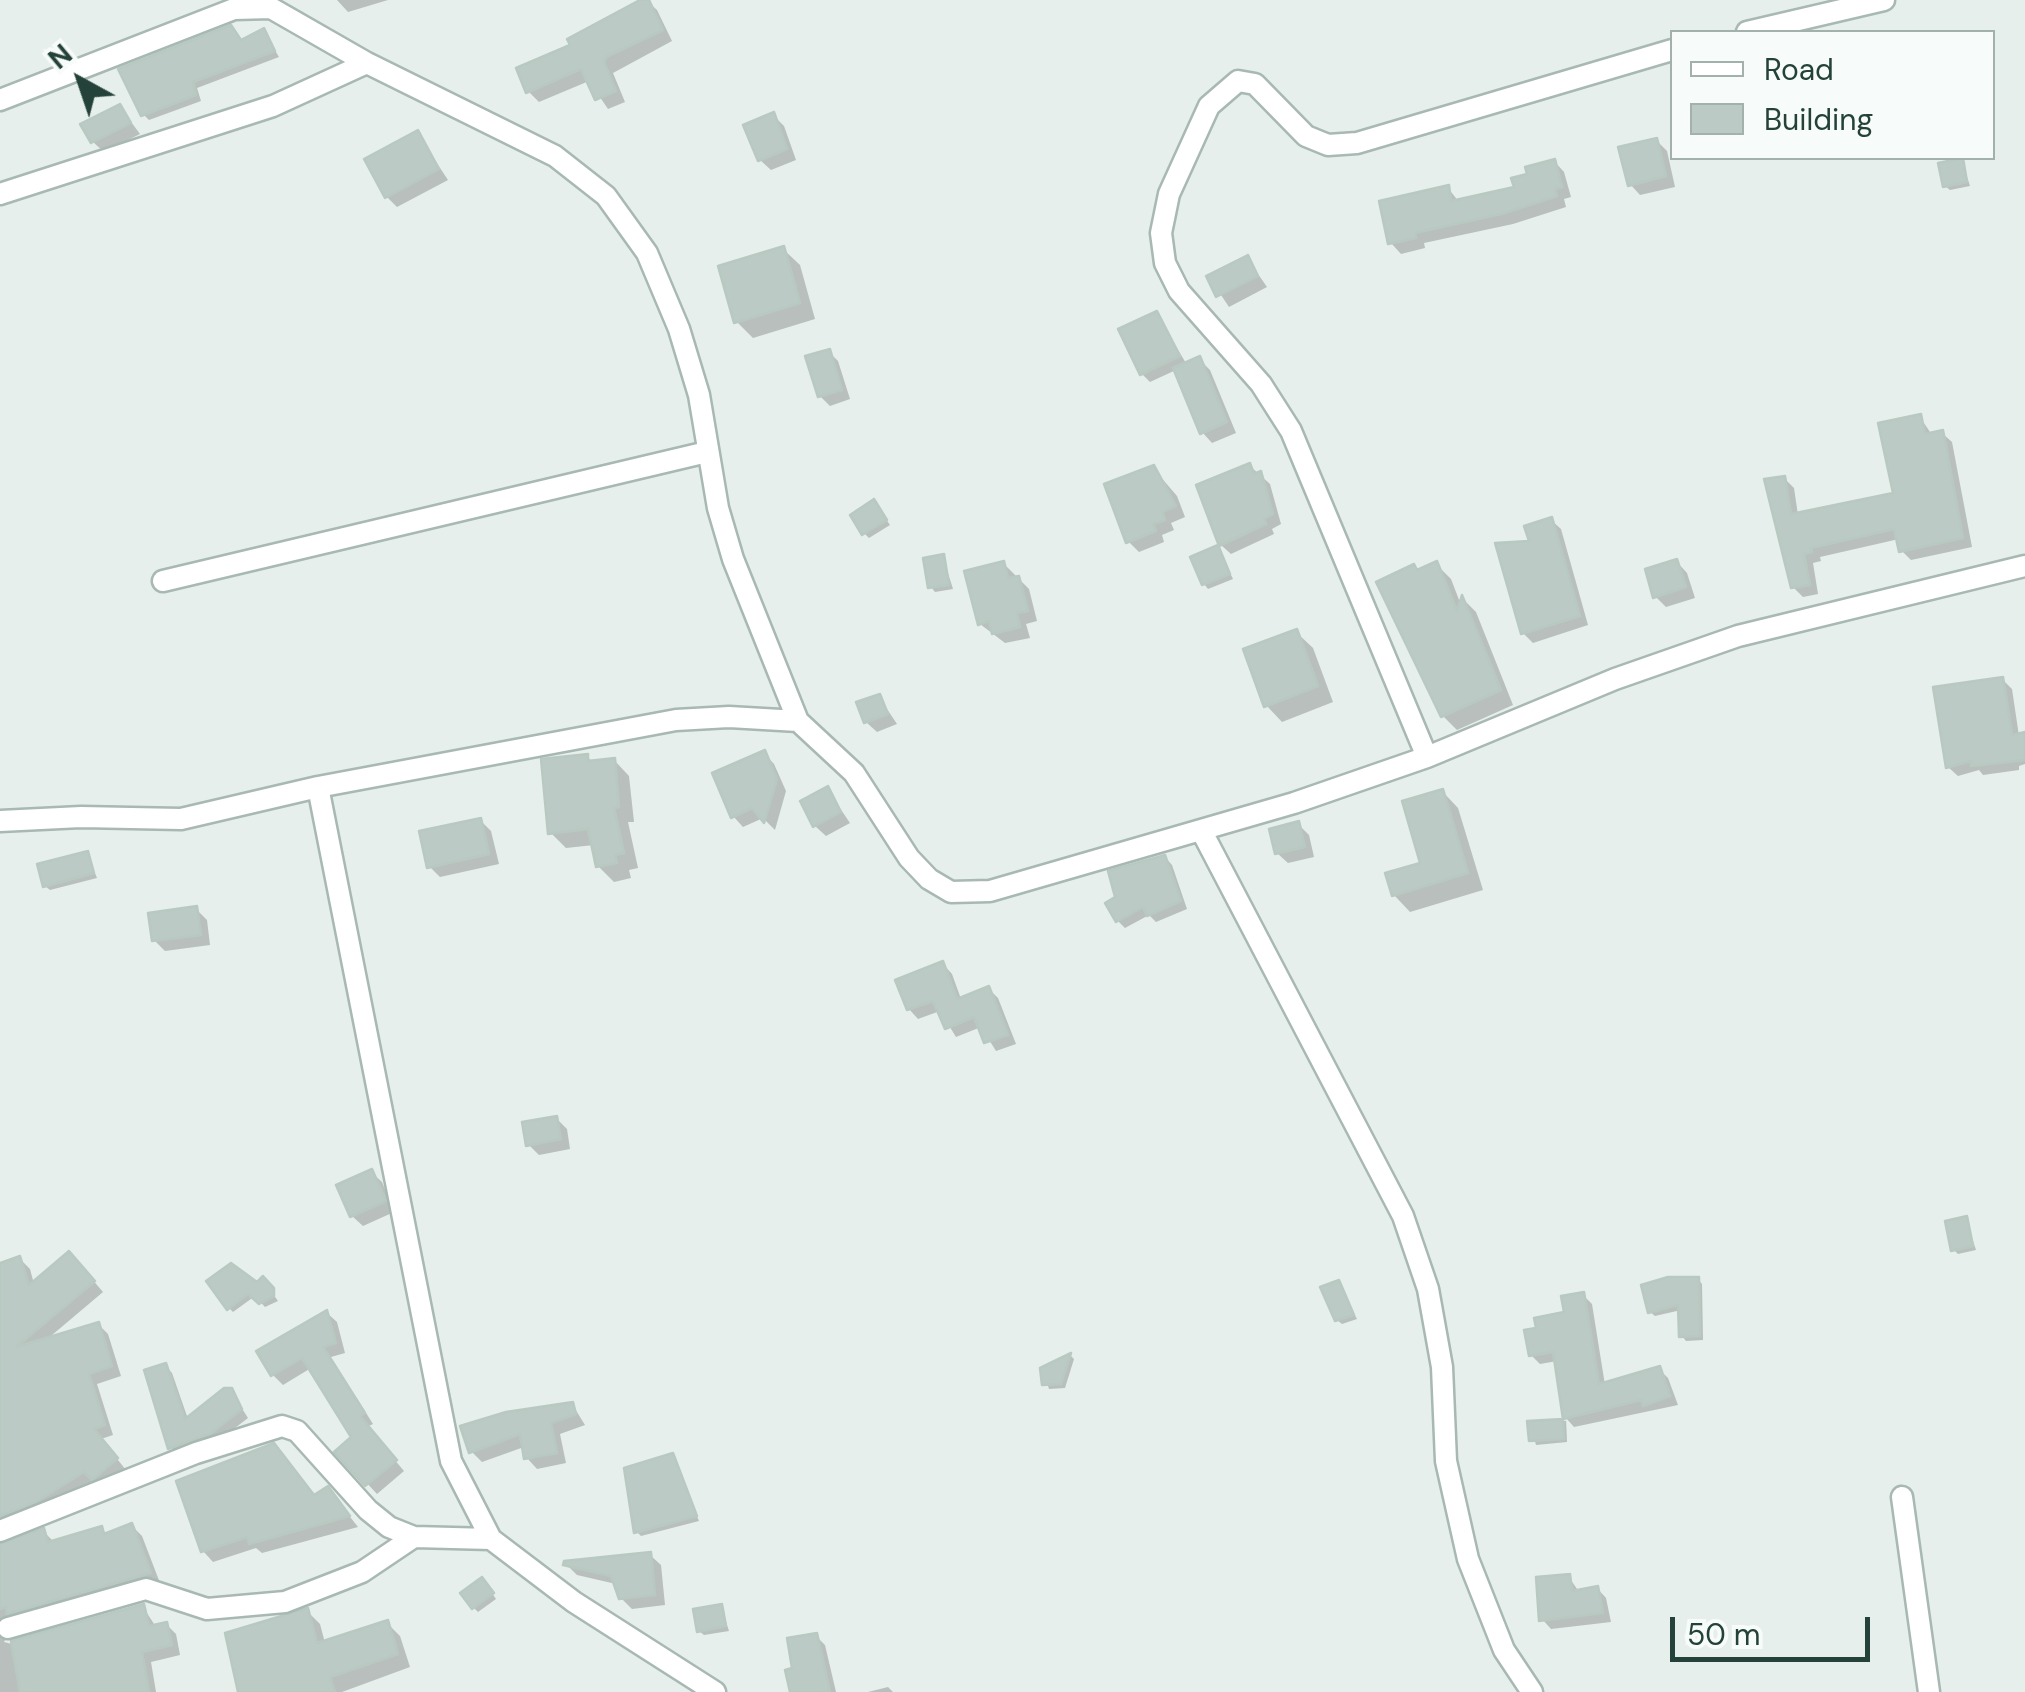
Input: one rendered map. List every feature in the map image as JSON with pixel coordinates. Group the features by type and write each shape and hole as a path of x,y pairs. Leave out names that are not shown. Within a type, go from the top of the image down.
{"street":[{"path":"1756,30 1884,0"},
{"path":"0,100 234,9 272,8 367,63 522,137 555,156 606,196 648,253 679,329 698,395 732,558 798,721 854,773 909,858 928,879 951,892 990,892 1428,757 1615,679 1738,636 2025,566"},
{"path":"1428,757 1291,430 1261,384 1179,291 1164,263 1161,233 1168,194 1209,106 1238,81 1255,84 1306,136 1328,145 1357,144 1670,51"},
{"path":"0,194 273,106 367,63"},
{"path":"162,581 707,452"},
{"path":"0,821 181,819 318,787 676,720 729,716 798,721"},
{"path":"318,787 451,1461 491,1539 574,1602 716,1692"},
{"path":"1201,830 1402,1216 1428,1289 1442,1367 1446,1461 1468,1560 1504,1650 1532,1692"},
{"path":"0,1532 196,1453 282,1426 297,1431 368,1510 389,1527 414,1537 491,1539"},
{"path":"1902,1497 1929,1692"},
{"path":"8,1628 146,1589 206,1610 239,1610 285,1602 362,1572 414,1537"}],"building":[{"path":"640,0 649,0 663,30 606,57 604,62 616,91 595,100 581,69 526,93 516,68 570,45 567,39"},
{"path":"231,25 241,40 264,28 275,51 193,82 196,95 141,116 118,69"},
{"path":"120,104 131,123 91,143 80,124"},
{"path":"774,112 787,149 758,161 743,125"},
{"path":"418,130 439,169 385,198 364,159"},
{"path":"1657,138 1666,176 1628,186 1618,147"},
{"path":"1555,159 1562,187 1555,189 1557,196 1501,214 1415,233 1416,238 1388,244 1379,201 1449,185 1451,201 1514,187 1511,178 1527,174 1525,167"},
{"path":"1963,160 1967,182 1943,187 1938,163"},
{"path":"784,246 800,303 734,323 718,266"},
{"path":"1248,255 1258,276 1216,297 1206,276"},
{"path":"1157,311 1180,356 1140,375 1118,329"},
{"path":"830,349 842,390 818,397 805,356"},
{"path":"1200,356 1227,422 1200,434 1173,368"},
{"path":"1921,414 1925,434 1943,430 1963,538 1899,552 1894,529 1811,548 1812,552 1804,554 1810,585 1791,588 1764,479 1785,476 1791,514 1893,493 1878,423"},
{"path":"1250,463 1254,474 1261,471 1273,514 1264,519 1266,524 1219,546 1196,485"},
{"path":"1154,465 1176,506 1162,512 1165,520 1153,524 1156,531 1126,543 1104,484"},
{"path":"874,499 887,520 862,535 850,515"},
{"path":"1552,517 1580,616 1521,634 1495,543 1529,541 1524,526"},
{"path":"1218,545 1230,574 1202,585 1190,557"},
{"path":"944,554 949,585 928,588 923,558"},
{"path":"1677,559 1686,587 1653,598 1645,569"},
{"path":"1004,561 1008,578 1019,576 1028,611 1017,613 1020,627 992,634 989,621 978,625 964,571"},
{"path":"1437,561 1457,611 1462,595 1501,690 1441,717 1376,582 1414,564 1417,570"},
{"path":"1297,629 1318,686 1264,707 1243,649"},
{"path":"2003,677 2012,735 2025,732 2025,760 1971,766 1971,761 1946,768 1933,687"},
{"path":"880,694 888,714 864,723 856,702"},
{"path":"765,750 777,779 764,823 752,808 731,818 712,773"},
{"path":"588,754 588,761 615,758 619,807 614,808 624,853 615,855 617,863 596,867 588,829 548,834 541,759"},
{"path":"828,786 841,812 813,827 800,801"},
{"path":"1443,789 1468,873 1392,896 1385,873 1420,863 1402,801"},
{"path":"481,818 489,854 427,868 419,831"},
{"path":"1299,821 1305,847 1275,854 1269,829"},
{"path":"88,851 94,873 43,887 37,864"},
{"path":"1165,855 1181,901 1147,916 1143,907 1116,922 1105,903 1115,897 1108,871"},
{"path":"197,906 201,935 152,941 148,913"},
{"path":"943,961 957,999 989,986 1008,1035 984,1043 974,1017 945,1029 933,1001 907,1010 895,980"},
{"path":"557,1116 561,1139 526,1146 522,1122"},
{"path":"372,1169 386,1201 350,1217 336,1185"},
{"path":"1967,1216 1973,1246 1951,1251 1945,1221"},
{"path":"69,1251 95,1281 16,1347 99,1322 112,1366 89,1374 105,1425 94,1429 118,1458 92,1480 84,1472 36,1502 0,1516 0,1263 20,1256 29,1285"},
{"path":"231,1263 257,1282 263,1276 274,1288 274,1296 259,1304 248,1294 227,1310 206,1281"},
{"path":"1668,1277 1699,1277 1700,1336 1679,1337 1678,1305 1648,1313 1641,1285"},
{"path":"1339,1280 1354,1315 1335,1321 1320,1287"},
{"path":"1584,1292 1599,1384 1660,1366 1670,1396 1643,1406 1641,1400 1563,1419 1553,1352 1529,1356 1524,1330 1536,1328 1534,1318 1564,1312 1561,1296"},
{"path":"327,1310 336,1343 323,1347 365,1413 360,1416 397,1460 365,1486 334,1452 351,1437 302,1358 271,1376 256,1351"},
{"path":"1071,1353 1061,1384 1042,1385 1040,1368"},
{"path":"166,1363 185,1419 224,1388 232,1388 242,1409 210,1434 168,1449 144,1370"},
{"path":"573,1402 576,1414 551,1423 557,1453 524,1459 520,1434 469,1453 460,1426 506,1412"},
{"path":"1563,1419 1564,1439 1529,1441 1527,1421"},
{"path":"274,1443 314,1495 328,1486 350,1516 249,1544 247,1537 201,1552 176,1481"},
{"path":"673,1453 697,1516 634,1533 624,1468"},
{"path":"132,1523 151,1573 7,1614 6,1607 0,1609 0,1544 44,1528 48,1542 102,1526 104,1534"},
{"path":"651,1552 655,1595 619,1599 611,1576 563,1565 564,1561"},
{"path":"1570,1574 1572,1591 1598,1586 1603,1613 1539,1621 1536,1577"},
{"path":"482,1577 494,1593 472,1609 460,1593"},
{"path":"144,1604 149,1626 167,1622 172,1645 142,1652 149,1692 20,1692 11,1641"},
{"path":"722,1604 726,1626 697,1632 693,1609"},
{"path":"308,1608 317,1643 388,1620 398,1654 330,1677 335,1692 238,1692 225,1633"},
{"path":"817,1633 830,1692 790,1692 785,1670 792,1668 787,1638"}]}
